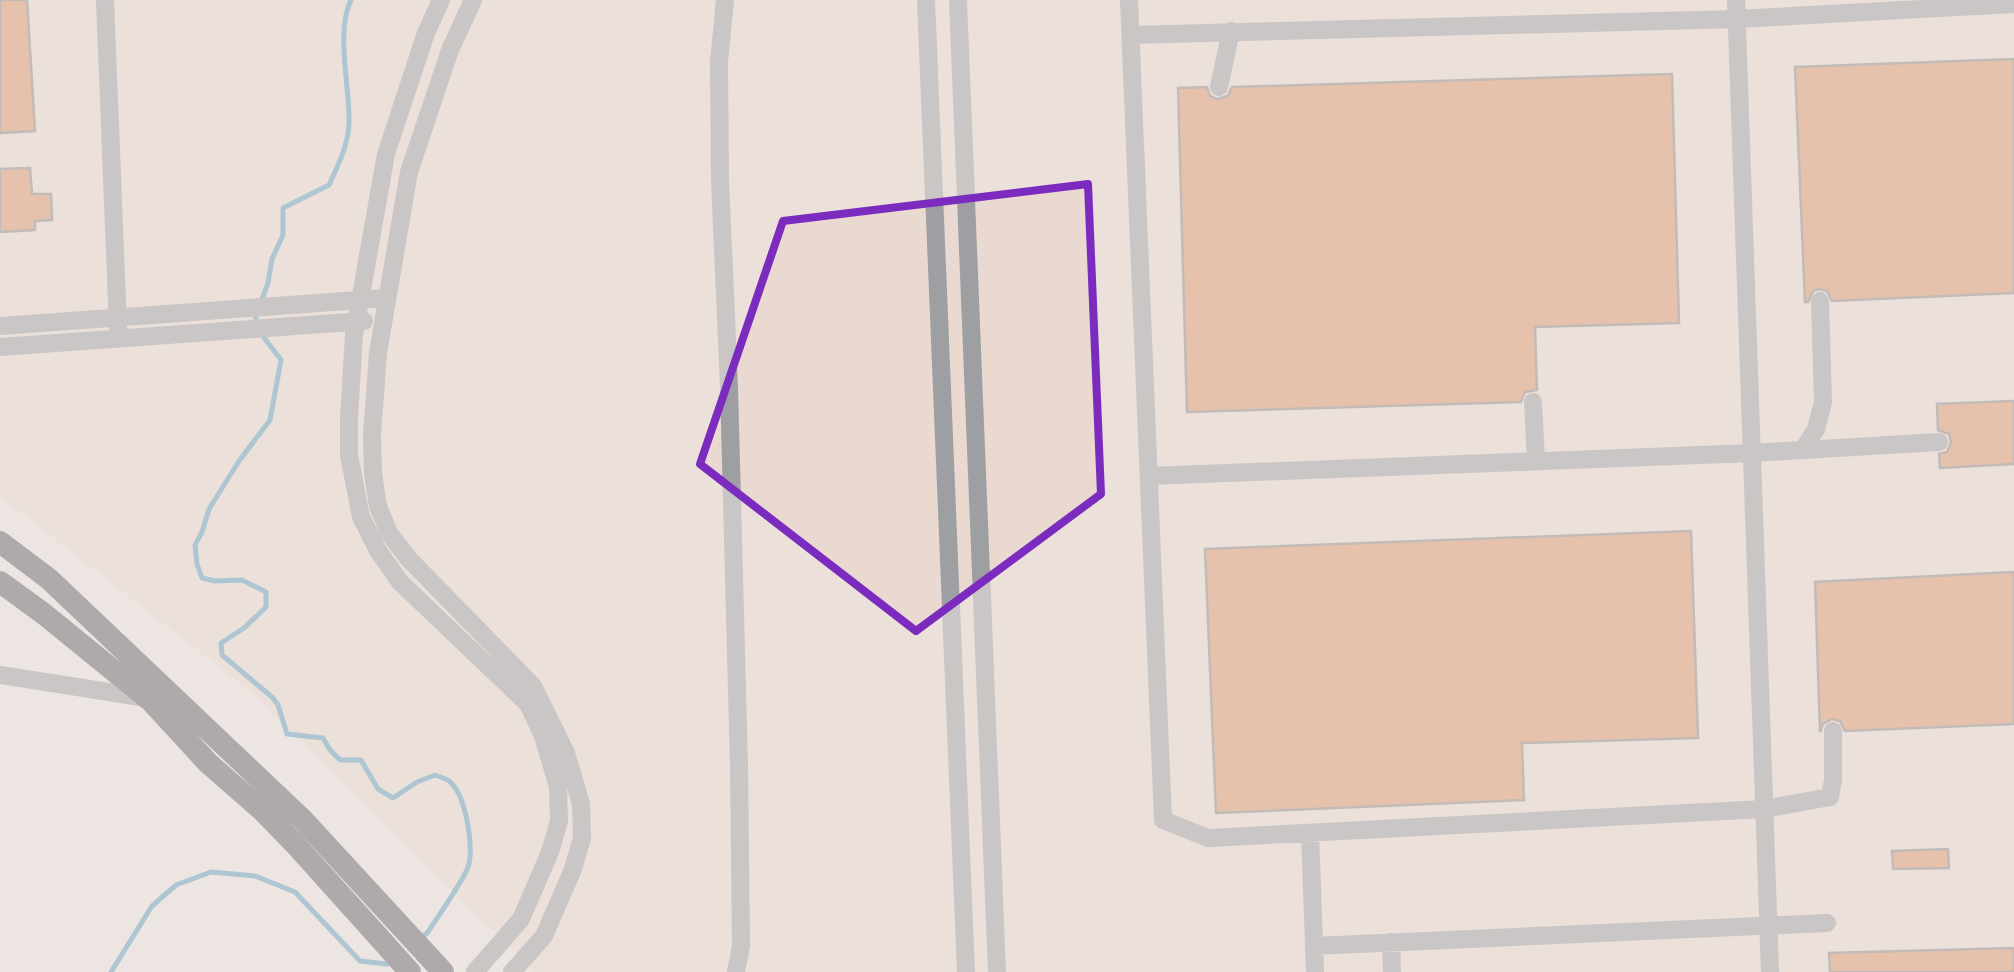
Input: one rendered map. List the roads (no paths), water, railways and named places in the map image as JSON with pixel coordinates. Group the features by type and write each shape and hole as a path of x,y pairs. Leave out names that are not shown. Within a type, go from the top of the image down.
{"main road":[{"path":"0,542 50,579 303,820 399,924 422,968"},
{"path":"0,582 148,698 208,763 284,834 380,939 422,968"}],"street":[{"path":"105,0 119,339"},
{"path":"441,0 426,33 386,154 357,322 349,436 361,517 376,549 400,582 528,704 543,736 558,786 559,820 550,852 520,919 475,972"},
{"path":"472,0 450,50 409,172 378,352 373,473 378,506 390,533 408,558 533,686 566,753 581,804 582,838 573,869 544,936 512,972"},
{"path":"726,0 718,62 739,766 741,946 736,972"},
{"path":"926,0 966,972"},
{"path":"958,0 997,972"},
{"path":"1129,0 1163,820 1208,838 1764,809 1830,797 1834,780 1833,731"},
{"path":"1130,35 1737,10 2014,4"},
{"path":"1737,10 1770,972"},
{"path":"1219,87 1231,31"},
{"path":"0,326 387,298"},
{"path":"1803,450 1816,429 1823,402 1820,302"},
{"path":"0,347 383,320"},
{"path":"1533,402 1536,461"},
{"path":"1149,476 1939,442"},
{"path":"0,675 148,698"},
{"path":"1310,833 1315,972"},
{"path":"1314,946 1827,924"},
{"path":"1392,942 1392,972"}],"waterway":[{"path":"261,302 283,235 283,208 329,185 346,144 349,117 344,26 351,0"},
{"path":"257,312 262,335 281,360 270,420 209,509 195,545 197,564 202,578 242,580 266,592 266,607 221,643 222,655 272,697 287,734 323,738 340,760 361,760 378,789 393,798 435,775 455,787 467,820 469,864 451,898 420,939"},
{"path":"111,972 152,906 176,885 211,872 255,876 295,892 360,961 391,961"}]}
